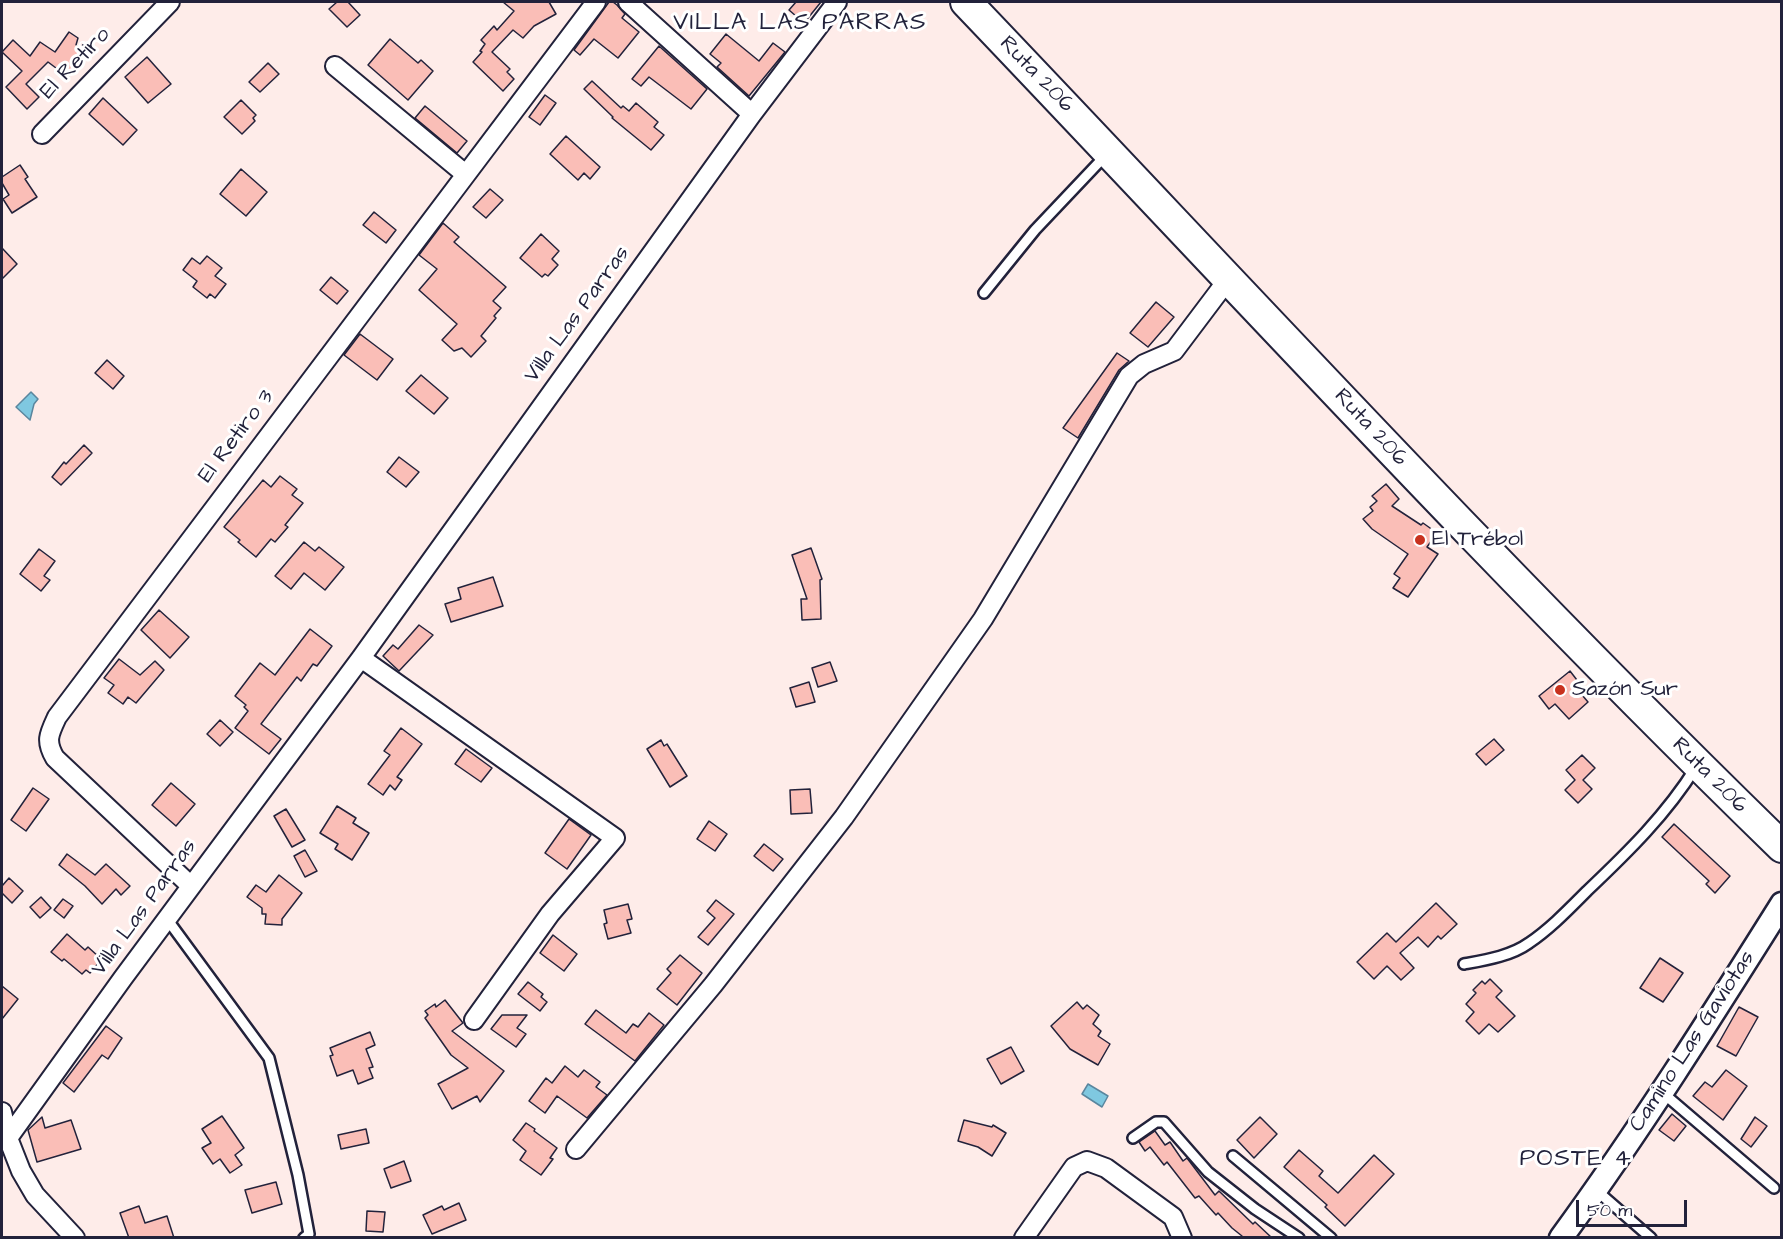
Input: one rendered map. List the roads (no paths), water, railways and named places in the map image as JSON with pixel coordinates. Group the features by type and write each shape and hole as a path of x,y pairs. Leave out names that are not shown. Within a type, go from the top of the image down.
{"highway":[{"name":"Ruta 206","path":"966,2 1488,553 1697,765 1782,847"}],"street":[{"name":"El Retiro","path":"42,134 170,2"},
{"name":"El Retiro 3","path":"191,886 55,758 50,749 48,734 57,717 464,173 596,2"},
{"path":"628,2 752,114"},
{"name":"Villa Las Parras","path":"8,1138 166,919 361,658 752,114 837,2"},
{"path":"335,66 464,173"},
{"path":"576,1149 713,985 844,818 983,619 1129,376 1144,364 1174,351 1229,278"},
{"path":"361,658 615,838 550,914 474,1020"},
{"name":"Camino Las Gaviotas","path":"1568,1235 1782,904"},
{"path":"2,1115 21,1171 35,1195 75,1238"},
{"path":"1024,1238 1074,1167 1087,1161 1106,1168 1173,1217 1182,1238"}],"lane":[{"path":"984,293 1035,230 1109,152"},
{"path":"1464,964 1492,959 1528,944 1557,921 1646,834 1665,812 1697,765"},
{"path":"166,919 269,1058 298,1175 308,1236"},
{"path":"1661,1091 1774,1188"},
{"path":"1133,1138 1156,1122 1164,1122 1208,1172 1299,1238"},
{"path":"1233,1156 1331,1238"},
{"path":"1596,1190 1651,1238"}],"water":[{"path":"31,392 38,399 34,404 30,420 16,407"},
{"path":"1088,1084 1108,1096 1102,1107 1082,1094"}],"place":[{"name":"El Trébol","path":"1420,540"},
{"name":"Sazón Sur","path":"1560,690"}],"district":[{"name":"VILLA LAS PARRAS","path":"800,24"},
{"name":"POSTE 4","path":"1576,1160"}]}
